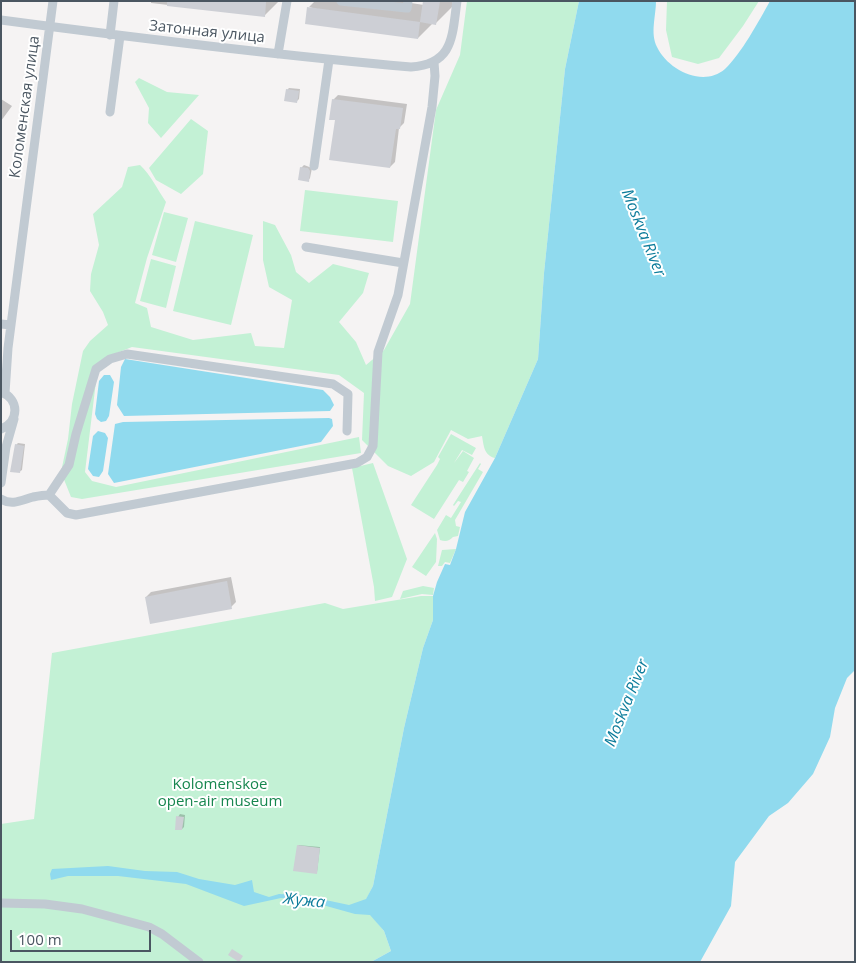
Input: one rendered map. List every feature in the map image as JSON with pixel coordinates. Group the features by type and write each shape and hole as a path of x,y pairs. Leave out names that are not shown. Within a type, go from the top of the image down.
{"street":[{"name":"Коломенская улица","path":"14,419 16,411 14,403 3,393 53,1"},
{"path":"110,112 115,36 114,1"},
{"path":"278,54 287,1"},
{"path":"341,1 407,8 408,1"},
{"path":"1,499 5,502 16,502 34,496 49,495 67,513 76,515 363,461 371,452 373,446 378,352 398,295 432,107 435,76 434,62 444,53 451,41 457,1"},
{"name":"Затонная улица","path":"1,20 115,36 329,60 411,67 424,66 434,62"},
{"path":"314,166 329,60"},
{"path":"306,247 403,263"},
{"path":"1,324 11,325"},
{"path":"49,495 69,465 78,426 96,368 110,359 127,354 333,384 348,394 347,431"},
{"name":"Коломенская улица","path":"1,373 6,364"},
{"path":"1,429 9,425 14,419"},
{"path":"1,482 4,443 14,419"},
{"path":"1,904 45,904 75,908 149,927 162,934 199,962"}],"green space":[{"path":"467,1 579,1 565,69 544,273 538,359 495,458 487,453 482,436 468,439 451,430 434,462 411,476 388,466 362,440 364,393 339,375 132,347 109,356 97,373 85,472 92,481 116,487 359,437 361,453 82,499 71,497 61,472 83,351 90,341 108,325 103,312 90,291 91,274 99,245 93,214 122,187 128,167 140,165 151,178 166,202 147,258 135,303 147,308 151,327 193,340 251,333 255,346 284,348 292,300 269,287 263,260 263,221 275,225 291,255 296,272 309,283 333,264 369,273 363,293 339,322 356,342 366,365 384,350 410,304 436,110 460,55"},
{"path":"667,1 759,1 719,58 698,64 672,57 666,30"},
{"path":"139,78 167,92 199,95 161,138 148,123 149,108 135,82"},
{"path":"191,119 208,131 203,174 181,194 156,180 149,168"},
{"path":"305,190 398,201 393,242 300,231"},
{"path":"164,212 188,218 176,262 152,255"},
{"path":"195,221 253,235 231,325 173,311"},
{"path":"151,259 176,266 166,308 140,301"},
{"path":"451,434 476,448 472,455 462,450 454,463 463,451 474,458 463,482 459,480 434,519 411,505 437,465 440,459 438,457"},
{"path":"373,463 407,559 392,597 375,601 352,468"},
{"path":"480,463 478,469 483,472 455,520 456,526 460,527 458,536 447,541 440,540 437,530 446,515 451,518 461,502 458,501 453,505"},
{"path":"435,533 437,539 436,562 426,576 412,567"},
{"path":"456,549 450,563 445,562 442,566 438,566 442,550"},
{"path":"423,586 434,588 433,595 422,594 400,599 403,591"},
{"name":"Kolomenskoe open-air museum","path":"421,596 433,596 433,620 423,648 404,728 373,886 366,900 371,915 384,931 391,951 371,962 1,962 1,824 34,819 52,653 325,603 343,609"}],"water":[{"name":"Moskva River","path":"579,1 656,1 654,36 657,47 662,55 669,63 687,74 707,77 725,69 731,63 770,1 855,1 855,670 847,678 835,708 830,737 813,774 788,803 769,816 735,862 731,906 700,962 371,962 391,951 384,931 370,915 355,914 301,899 281,898 244,906 186,884 118,876 68,876 51,880 50,874 52,869 108,866 145,871 177,872 199,879 235,885 252,880 254,892 269,897 279,894 302,895 349,905 366,899 373,886 404,728 423,648 433,620 433,596 437,582 445,564 450,565 465,512 495,458 538,359 544,273 565,69"},
{"path":"125,359 323,390 330,397 334,405 330,411 124,416 117,405 121,367"},
{"path":"104,375 110,375 114,382 109,416 106,421 101,422 95,414 99,381"},
{"path":"332,419 333,426 321,442 114,483 108,474 115,424 123,422"},
{"path":"98,431 105,433 108,438 103,471 99,477 93,476 88,469 93,436"}],"building":[{"path":"167,1 260,1 266,2 265,17 167,6"},
{"path":"423,1 440,1 436,25 420,22"},
{"path":"307,7 420,22 418,39 305,24"},
{"path":"286,89 299,91 297,103 284,101"},
{"path":"332,99 403,108 400,129 396,129 390,168 329,160 335,120 329,120"},
{"path":"300,167 308,168 310,171 309,182 298,180"},
{"path":"15,444 24,446 20,473 10,472"},
{"path":"227,581 232,609 150,624 145,597"},
{"path":"176,816 184,817 182,830 175,830"},
{"path":"297,845 320,848 317,874 293,871"},
{"path":"56,936 58,946 48,949 46,939"},
{"path":"232,949 243,956 239,962 228,955"}],"water label":[{"name":"Жужа","path":"304,901"}]}
